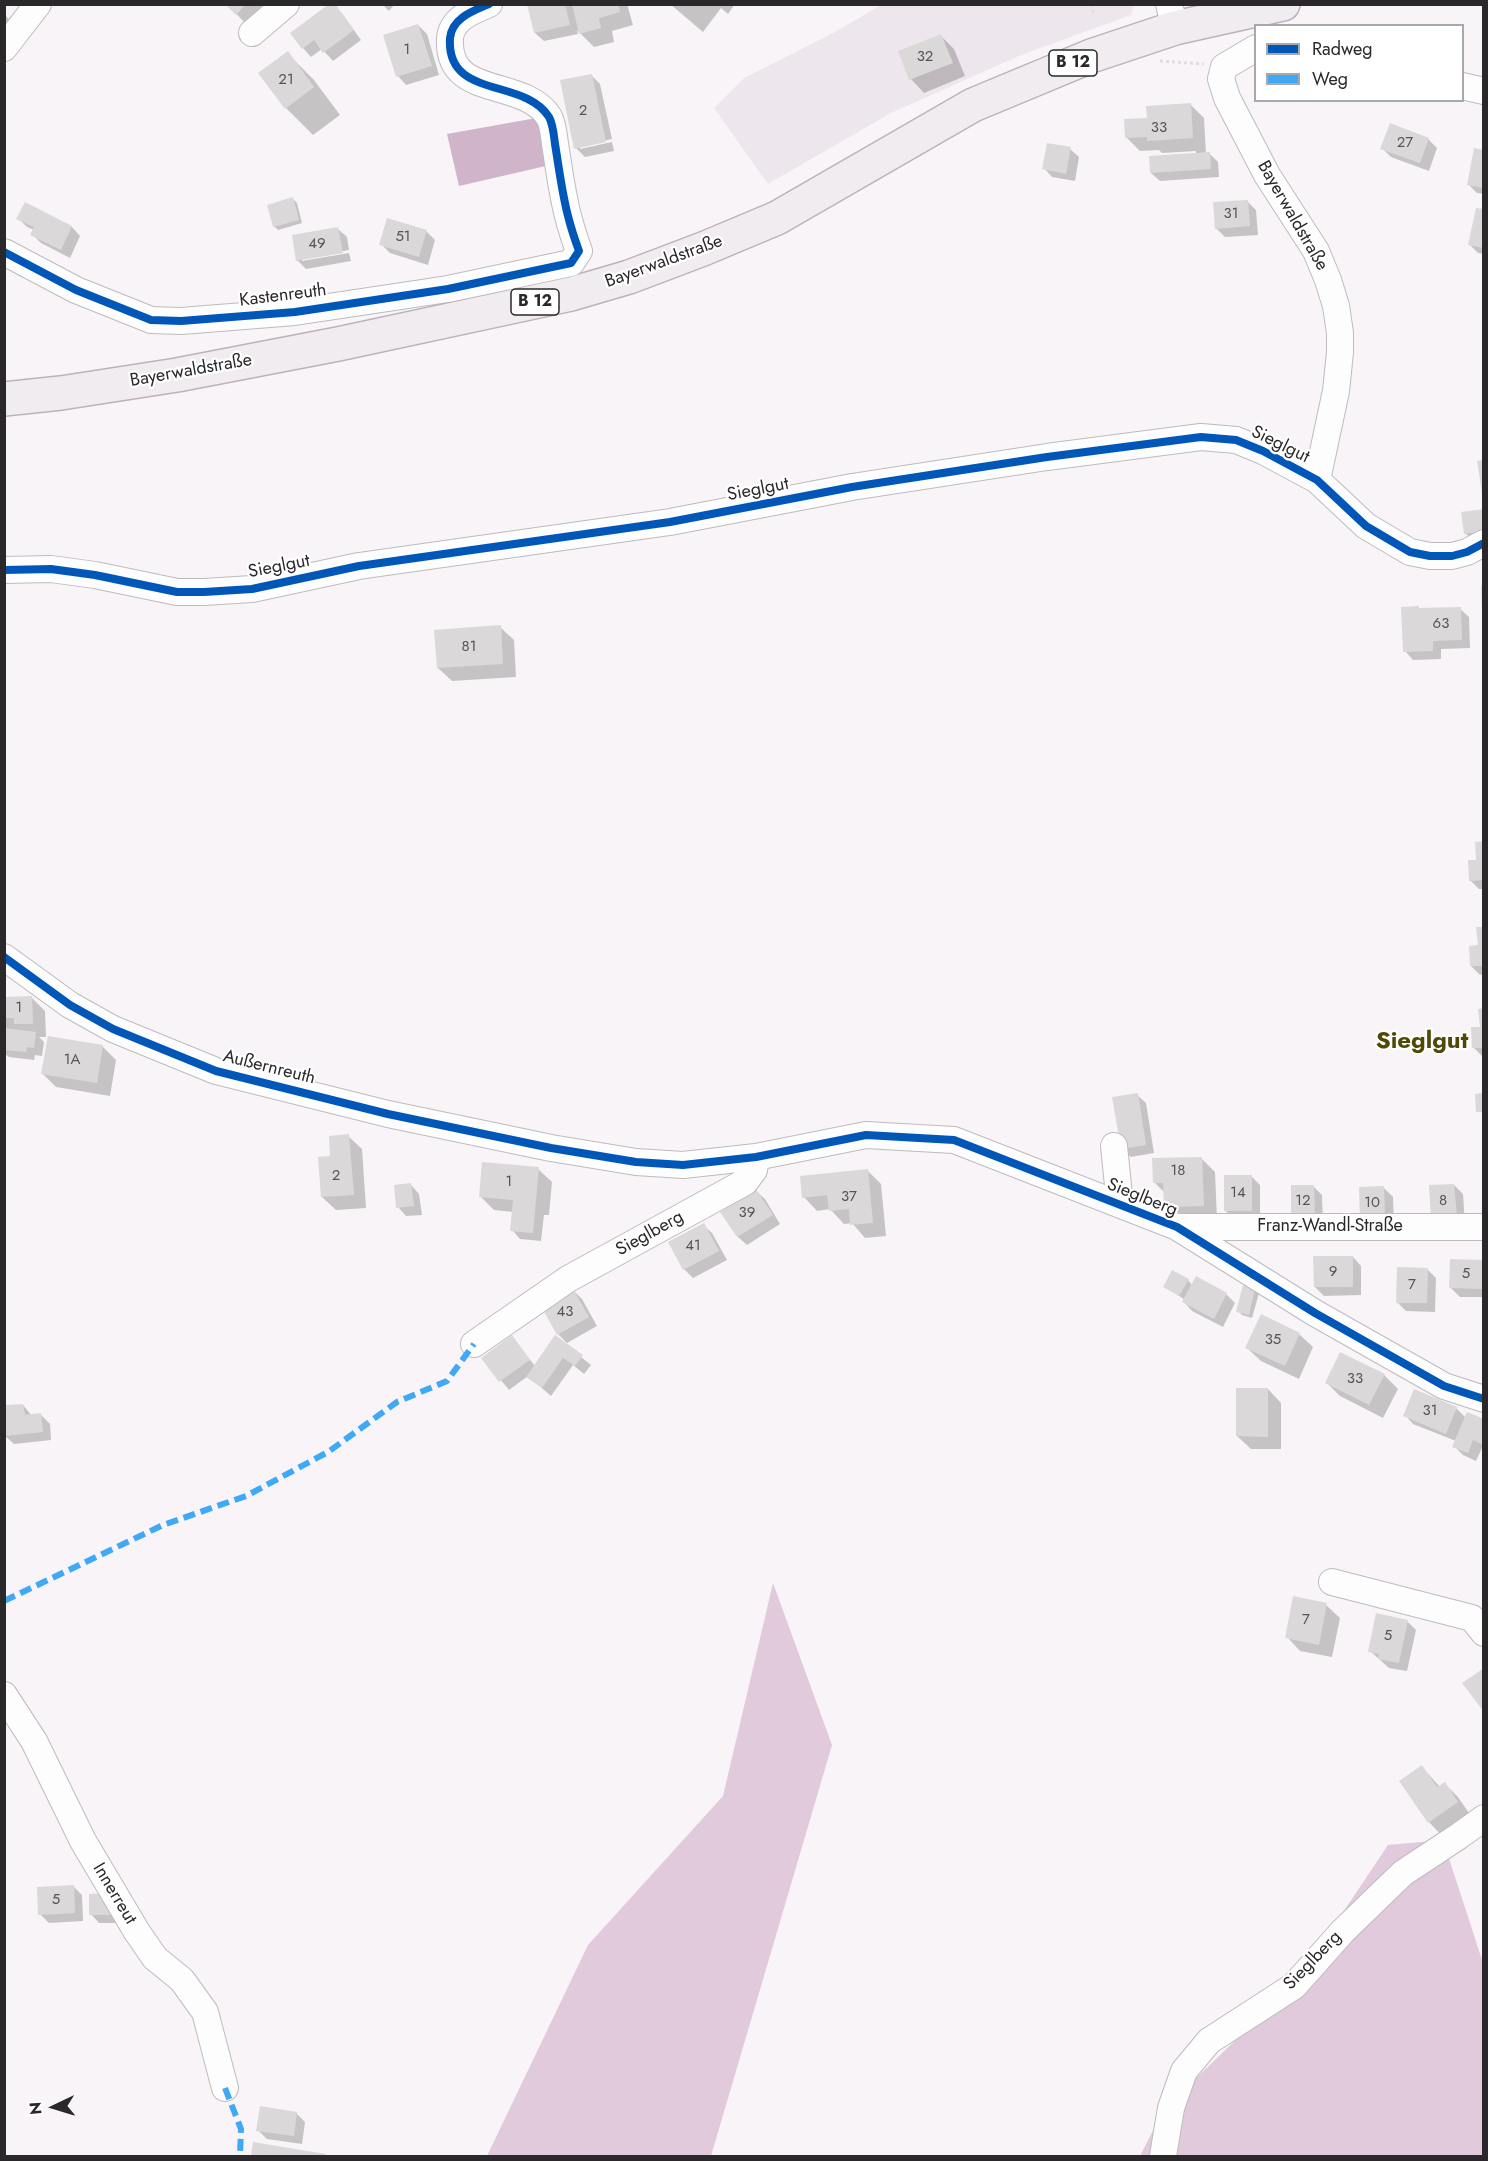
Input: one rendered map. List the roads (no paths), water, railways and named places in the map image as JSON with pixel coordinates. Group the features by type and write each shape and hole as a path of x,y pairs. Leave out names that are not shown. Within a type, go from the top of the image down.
{"main road":[{"name":"Bayerwaldstraße","path":"4,399 61,393 177,375 338,344 560,296 629,277 777,218 973,105 1091,56 1172,16 1283,4"}],"street":[{"path":"4,48 38,4"},
{"path":"252,33 286,4"},
{"name":"Kastenreuth","path":"4,252 76,290 151,321 182,321 295,312 448,289 571,263 579,251 568,216 550,118 538,105 529,100 468,78 461,72 450,55 451,34 458,20 489,4"},
{"name":"Bayerwaldstraße","path":"1254,49 1224,67 1221,79 1227,98 1267,175 1316,251 1329,280 1340,333 1336,391 1317,480"},
{"path":"1464,86 1484,91"},
{"name":"Sieglgut","path":"4,570 51,568 177,592 252,589 359,566 670,522 852,487 1047,457 1201,437 1236,440 1263,451 1317,480 1366,526 1410,552 1430,556 1452,556 1467,552 1484,543"},
{"name":"Außernreuth","path":"4,957 70,1005 113,1029 216,1071 388,1114 551,1148 636,1162 683,1165 756,1157"},
{"name":"Sieglberg","path":"474,1344 568,1279 745,1182 754,1170 756,1157 866,1135 954,1140 1177,1227 1315,1313 1444,1386 1484,1399"},
{"path":"1114,1146 1120,1205"},
{"name":"Franz-Wandl-Straße","path":"1177,1227 1484,1227"},
{"path":"1332,1581 1472,1618 1484,1633"},
{"name":"Innerreut","path":"4,1695 34,1741 83,1841 137,1932 155,1958 182,1980 205,2012 225,2088"},
{"name":"Sieglberg","path":"1163,2157 1171,2108 1184,2071 1209,2040 1294,1986 1343,1931 1403,1874 1484,1818"}],"district":[{"name":"Sieglgut","path":"1422,1042"}]}
